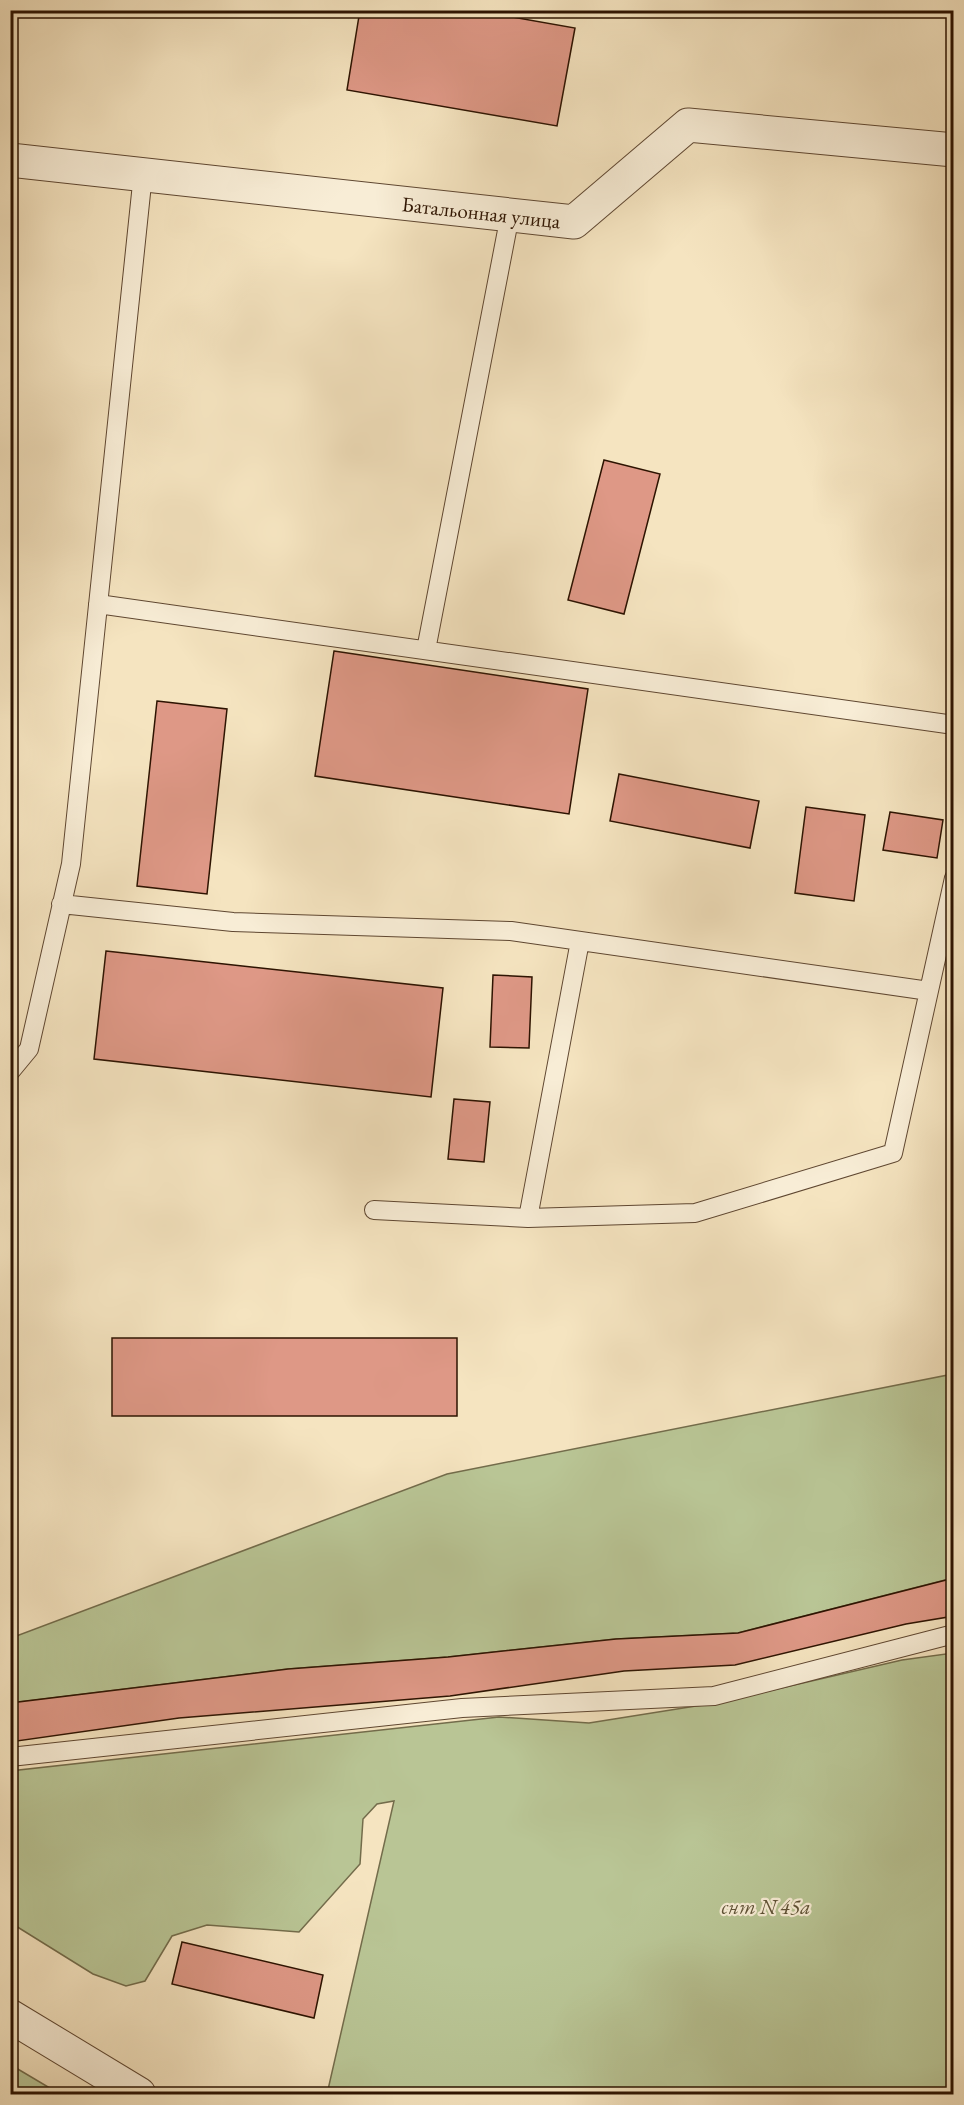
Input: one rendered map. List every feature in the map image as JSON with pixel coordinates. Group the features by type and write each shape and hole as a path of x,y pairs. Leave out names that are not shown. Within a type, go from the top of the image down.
{"street":[{"name":"Батальонная улица","path":"10,160 574,222 688,125 954,150"},
{"path":"10,2016 139,2094"}],"lane":[{"path":"10,1072 29,1049 71,864 143,174"},
{"path":"426,650 510,214"},
{"path":"98,603 954,725"},
{"path":"374,1210 528,1218 695,1213 893,1153 954,878"},
{"path":"61,904 233,922 511,932 929,991"},
{"path":"528,1218 580,941"},
{"path":"10,1757 462,1708 714,1696 954,1634"}],"green space":[{"path":"953,1374 953,1578 738,1633 616,1639 448,1657 288,1669 11,1703 11,1638 447,1474"},
{"name":"снт N 45а","path":"953,1653 953,2094 327,2094 394,1801 377,1804 363,1819 360,1864 299,1932 207,1925 172,1936 145,1981 126,1986 93,1974 11,1923 10,1771 499,1717 589,1723 721,1702 902,1660"},
{"path":"11,2065 60,2094 11,2094"}],"building":[{"path":"360,10 473,10 575,28 557,126 347,90"},
{"path":"604,460 660,474 624,614 568,600"},
{"path":"334,651 588,689 569,814 315,776"},
{"path":"157,701 227,709 207,894 137,886"},
{"path":"619,774 759,801 750,848 610,821"},
{"path":"806,807 865,815 854,901 795,893"},
{"path":"890,812 943,820 937,858 883,850"},
{"path":"106,951 443,988 431,1097 94,1059"},
{"path":"493,975 532,977 529,1048 490,1047"},
{"path":"454,1099 490,1102 484,1162 448,1159"},
{"path":"112,1338 457,1338 457,1416 112,1416"},
{"path":"954,1578 954,1616 906,1624 735,1665 624,1671 450,1696 179,1718 10,1742 10,1703 288,1669 448,1657 616,1639 738,1633"},
{"path":"182,1942 323,1975 314,2018 172,1984"}]}
